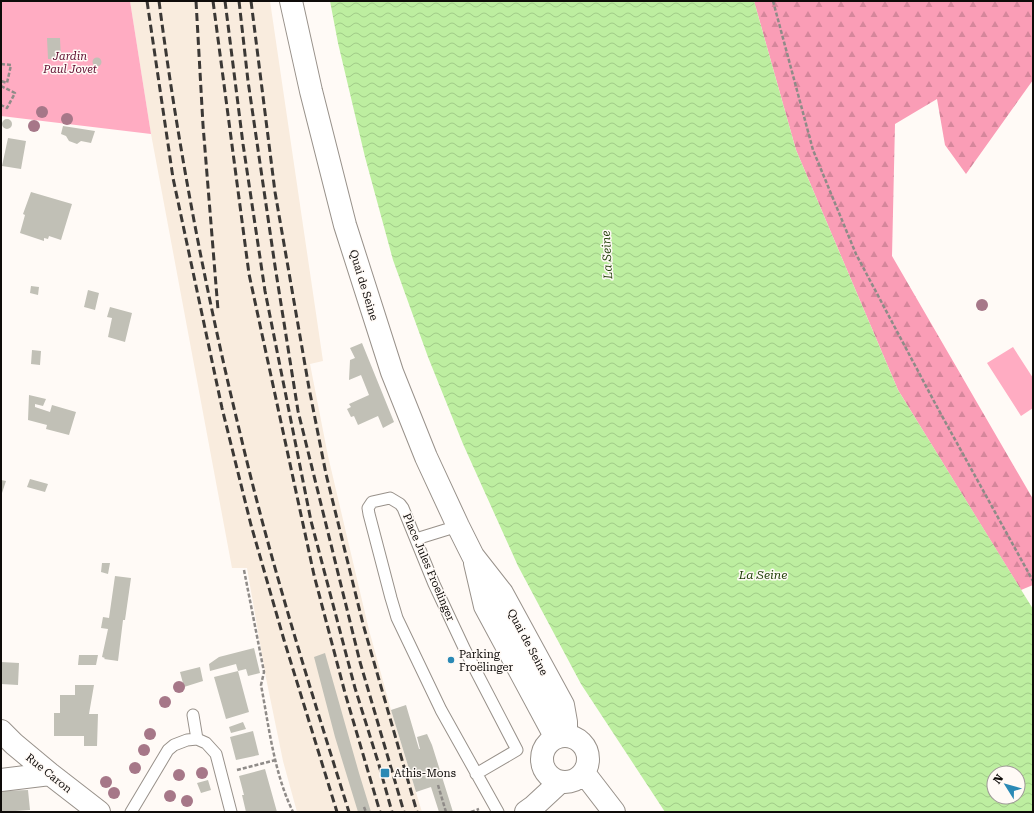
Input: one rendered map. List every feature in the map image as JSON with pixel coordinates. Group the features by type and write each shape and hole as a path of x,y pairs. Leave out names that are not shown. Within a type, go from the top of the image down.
{"main road":[{"name":"Quai de Seine","path":"291,1 311,92 345,225 392,372 426,457 473,556 485,606 561,737"},
{"name":"Rue Caron","path":"1,731 50,774 99,812"},
{"path":"561,737 574,738 581,742 586,748 588,755 588,763 584,773 575,780 568,782 553,780 543,768 541,760 542,752 546,745 551,740 561,737"},
{"path":"584,773 614,812"},
{"path":"1,780 50,774"},
{"path":"526,812 560,782"}],"lane":[{"name":"Place Jules Froelinger","path":"476,774 517,750 434,584 400,504 390,498 372,502 368,508 369,514 390,598 397,618 441,710 476,774 498,812"},
{"path":"416,539 458,526"},
{"path":"193,715 198,739"},
{"path":"130,812 168,750 174,745 187,740 198,739 206,743 216,754 231,812"}],"path":[{"path":"773,1 813,150 856,254 936,405 1033,581"},
{"path":"1,64 11,65 8,83 1,82"},
{"path":"1,86 15,93 7,108 1,105"},
{"path":"244,570 264,672 261,685 276,760 285,796 293,812"},
{"path":"221,773 276,760"},
{"path":"438,785 446,812"},
{"path":"364,807 366,812"}],"shaded area":[{"path":"130,1 270,1 323,361 310,364 328,456 369,630 391,710 422,812 297,812 283,761 266,678 247,568 232,568 151,134"}],"green space":[{"name":"Jardin Paul Jovet","path":"1,1 130,1 151,134 1,116"},
{"path":"754,1 1033,1 1033,80 966,174 945,145 937,99 895,124 892,256 1033,499 1033,585 1021,590 898,390 796,150"},
{"path":"1013,347 1033,378 1033,408 1021,416 987,363"}],"water":[{"name":"La Seine","path":"330,1 754,1 796,150 898,390 1033,609 1033,812 665,812 581,684 518,566 463,444 428,357 393,260 365,157 338,43"}],"building":[{"path":"47,38 60,38 61,59 48,59"},
{"path":"97,57 102,62 97,67 92,62"},
{"path":"5,119 9,119 11,120 11,128 5,129 2,126 2,122"},
{"path":"63,126 95,131 91,143 81,141 77,144 69,141 66,136 61,134"},
{"path":"8,138 26,141 21,169 2,166"},
{"path":"31,192 72,204 61,240 49,236 48,239 44,238 44,241 20,233 25,215 23,214"},
{"path":"31,286 39,287 38,295 30,293"},
{"path":"88,290 99,293 95,310 84,307"},
{"path":"110,307 132,313 125,342 108,337 112,318 107,317"},
{"path":"362,343 394,422 383,428 378,416 358,425 354,416 351,417 347,409 351,407 349,404 369,395 361,375 349,380 350,360 355,358 350,348"},
{"path":"32,350 41,351 40,365 31,364"},
{"path":"29,395 46,399 43,406 35,404 35,407 50,412 52,405 76,412 69,435 46,429 47,425 28,420"},
{"path":"30,479 48,484 45,492 27,487"},
{"path":"1,480 6,481 1,496"},
{"path":"102,563 110,563 108,574 101,572"},
{"path":"115,576 131,578 125,620 123,620 118,661 104,659 105,658 102,657 108,629 101,628 103,617 109,618"},
{"path":"254,648 260,673 248,676 246,669 238,671 236,664 210,671 209,664 219,657"},
{"path":"325,653 371,812 358,812 335,737 314,657"},
{"path":"79,655 98,655 96,665 78,665"},
{"path":"1,662 19,663 18,685 1,684"},
{"path":"200,667 203,681 184,687 180,672"},
{"path":"238,671 249,712 226,719 214,677"},
{"path":"75,685 94,685 89,714 98,714 97,746 84,746 84,736 54,736 54,713 60,713 60,695 75,695"},
{"path":"406,705 419,749 417,737 427,734 432,745 453,812 439,812 431,787 416,792 391,710"},
{"path":"243,722 246,729 231,733 229,727"},
{"path":"253,731 259,755 236,760 230,737"},
{"path":"265,769 277,812 246,812 242,795 244,795 239,776"},
{"path":"208,780 211,790 201,793 197,783"},
{"path":"28,790 30,810 1,812 1,791"}],"railway":[{"path":"147,1 173,178 222,408 251,525 284,640 337,812"},
{"path":"159,1 184,166 228,383 278,579 349,812"},
{"path":"196,1 203,125 218,310"},
{"path":"213,1 249,274 314,575 345,693 380,812"},
{"path":"225,1 243,144 265,291 311,521 355,688 392,812"},
{"path":"239,1 248,81 298,411 360,662 404,812"},
{"path":"251,1 275,192 309,388 326,474 363,624 417,812"}],"place":[{"name":"Parking Froëlinger","path":"451,660"},
{"name":"Athis-Mons","path":"385,773"}]}
